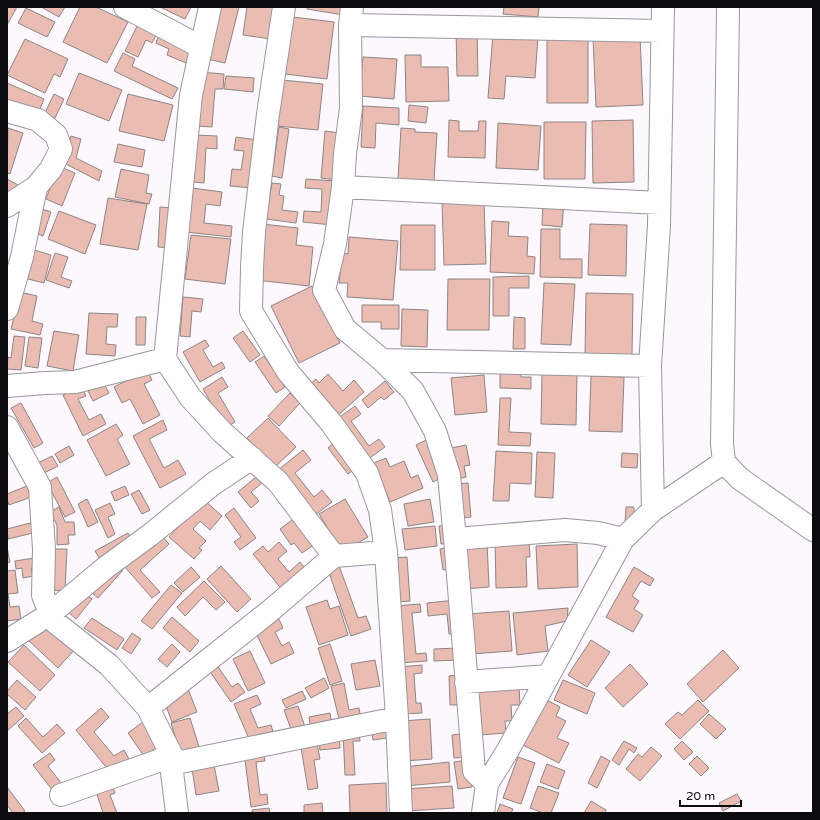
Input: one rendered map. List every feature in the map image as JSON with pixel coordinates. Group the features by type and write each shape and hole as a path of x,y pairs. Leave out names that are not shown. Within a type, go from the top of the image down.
{"street":[{"path":"125,7 201,47"},
{"path":"210,7 191,95 165,359 190,397 222,432 278,482 334,556"},
{"path":"284,7 268,114 254,232 251,311 288,372 332,424 367,473 380,510 386,552 397,718 401,813"},
{"path":"653,510 650,366 659,225 663,7"},
{"path":"728,7 722,444 724,462 739,478 813,530"},
{"path":"487,784 474,771 449,475 435,430 413,391 382,360 345,329 324,290 335,244 343,187 345,154 351,108 351,16 662,31"},
{"path":"7,111 38,120 56,135 61,149 51,169 36,187 7,206"},
{"path":"7,309 22,257 36,187"},
{"path":"343,187 659,203"},
{"path":"7,386 75,382 165,359"},
{"path":"382,360 650,366"},
{"path":"7,427 40,487 44,548 43,595 50,614 56,623 109,665 148,708 171,760 177,813"},
{"path":"7,641 50,614 105,568 150,535 213,484 252,458"},
{"path":"484,813 487,784 508,750 623,539 653,510 724,462"},
{"path":"455,539 566,530 598,533 623,539"},
{"path":"148,708 270,611 334,556 386,552"},
{"path":"466,682 548,676"},
{"path":"61,795 171,760 397,718"}],"building":[{"path":"7,7 17,7 7,25"},
{"path":"41,7 65,7 59,17"},
{"path":"80,7 96,7 128,22 107,63 63,42"},
{"path":"160,7 191,7 185,19"},
{"path":"216,7 239,7 225,63 203,58"},
{"path":"247,7 275,7 271,39 243,35"},
{"path":"307,7 346,7 344,15 307,9"},
{"path":"504,7 539,7 538,17 503,14"},
{"path":"26,8 55,22 47,37 18,23"},
{"path":"293,17 334,22 327,79 285,74"},
{"path":"139,22 158,31 152,43 146,40 138,57 125,51"},
{"path":"477,30 478,76 457,76 456,31"},
{"path":"160,32 193,45 186,63 167,55 169,49 156,43"},
{"path":"493,33 538,37 535,78 506,76 504,99 488,98"},
{"path":"640,36 643,105 596,107 593,38"},
{"path":"547,37 588,37 588,103 547,103"},
{"path":"25,39 68,59 60,77 54,74 45,93 7,75"},
{"path":"123,53 135,59 132,66 178,88 172,99 114,71"},
{"path":"405,55 421,55 421,67 448,67 449,101 406,102"},
{"path":"363,57 397,59 394,99 359,96"},
{"path":"200,72 224,74 223,89 215,89 212,127 197,126"},
{"path":"79,73 122,90 109,121 66,104"},
{"path":"226,76 254,78 253,92 224,89"},
{"path":"282,80 323,84 318,130 277,126"},
{"path":"7,83 44,99 38,114 7,100"},
{"path":"54,94 64,99 54,120 44,115"},
{"path":"128,94 173,105 164,141 119,131"},
{"path":"409,105 428,107 426,123 408,121"},
{"path":"363,106 399,108 399,125 376,123 375,148 361,147"},
{"path":"449,120 459,121 459,131 478,131 479,121 486,121 485,158 448,157"},
{"path":"633,120 634,182 593,183 592,121"},
{"path":"544,122 586,122 585,179 544,179"},
{"path":"498,123 541,126 538,170 496,168"},
{"path":"279,127 289,129 282,178 272,176"},
{"path":"8,128 23,133 10,174 7,173"},
{"path":"401,128 415,129 415,132 437,133 434,181 398,179"},
{"path":"325,131 340,133 336,180 321,178"},
{"path":"194,135 217,136 217,149 206,148 204,183 192,182"},
{"path":"71,136 81,139 76,158 102,171 99,181 64,163"},
{"path":"236,137 258,140 253,188 230,186 232,169 241,170 244,151 234,150"},
{"path":"118,144 145,150 142,167 114,162"},
{"path":"58,166 75,173 62,206 46,199"},
{"path":"121,169 149,175 146,193 152,194 149,204 115,197"},
{"path":"7,179 18,185 9,201 7,200"},
{"path":"306,179 336,181 332,225 303,222 304,211 321,212 322,189 305,188"},
{"path":"272,183 281,184 279,195 284,196 282,210 298,212 296,223 266,219"},
{"path":"192,188 222,192 220,206 206,204 204,223 232,226 231,237 186,232"},
{"path":"108,198 147,204 138,250 100,244"},
{"path":"543,200 564,201 562,227 542,225"},
{"path":"484,201 486,264 444,265 442,202"},
{"path":"160,207 174,208 172,248 158,247"},
{"path":"42,209 51,212 43,236 33,232"},
{"path":"59,211 96,225 85,254 48,239"},
{"path":"492,221 509,222 508,236 528,237 527,256 535,257 534,274 490,272"},
{"path":"262,224 298,228 296,245 313,247 309,286 256,280"},
{"path":"590,224 627,225 626,276 588,275"},
{"path":"401,225 435,225 435,270 400,270"},
{"path":"541,229 560,229 560,259 582,259 582,278 540,277"},
{"path":"191,235 231,239 225,284 185,279"},
{"path":"349,237 398,241 393,300 347,297 348,283 339,283 342,253 348,254"},
{"path":"31,249 51,255 44,283 24,278"},
{"path":"55,253 68,257 61,277 72,281 69,288 46,280"},
{"path":"529,276 529,288 509,288 509,316 493,316 493,277"},
{"path":"448,279 490,279 489,330 447,330"},
{"path":"544,283 575,284 571,345 541,344"},
{"path":"312,286 340,343 299,363 271,306"},
{"path":"20,292 37,296 32,321 43,324 40,335 11,329"},
{"path":"586,293 633,294 632,356 585,355"},
{"path":"183,297 203,299 201,312 192,311 190,337 180,336"},
{"path":"362,305 399,305 399,329 381,329 381,322 362,322"},
{"path":"402,309 428,310 427,347 401,346"},
{"path":"89,313 118,314 117,327 107,327 106,344 116,345 115,356 86,354"},
{"path":"136,317 146,317 145,345 136,345"},
{"path":"514,317 525,318 525,349 513,349"},
{"path":"54,331 79,335 73,371 47,366"},
{"path":"243,331 260,355 250,362 233,338"},
{"path":"14,336 25,337 21,370 7,369 8,357 11,358"},
{"path":"29,337 42,338 38,368 25,366"},
{"path":"205,340 209,346 203,350 213,367 222,362 225,368 200,382 183,352"},
{"path":"264,356 285,387 276,393 255,362"},
{"path":"147,370 152,380 144,384 160,415 143,424 130,399 122,403 114,387"},
{"path":"500,371 521,371 521,377 531,377 531,389 500,388"},
{"path":"328,374 343,391 354,380 364,392 334,419 306,388 316,379 319,383"},
{"path":"542,374 577,374 576,425 541,424"},
{"path":"484,375 487,412 455,415 451,378"},
{"path":"591,376 624,377 622,432 589,431"},
{"path":"222,377 228,387 218,393 235,422 225,428 203,389"},
{"path":"385,381 394,392 384,400 381,397 368,408 362,400"},
{"path":"93,383 96,388 104,384 109,393 93,401 86,387"},
{"path":"81,386 86,396 78,399 89,420 101,414 106,424 83,436 63,395"},
{"path":"290,393 300,403 279,426 268,416"},
{"path":"500,398 511,398 509,432 531,433 530,446 498,445"},
{"path":"21,403 43,443 34,448 11,408"},
{"path":"355,406 361,414 351,421 369,446 379,439 385,447 367,460 337,419"},
{"path":"268,418 296,447 275,467 247,438"},
{"path":"163,420 167,430 149,439 164,468 178,460 186,474 160,488 133,436"},
{"path":"116,424 123,435 117,439 130,464 106,476 87,440"},
{"path":"428,439 445,476 433,482 416,445"},
{"path":"335,442 356,468 348,474 328,448"},
{"path":"466,445 470,465 464,466 466,477 453,480 447,449"},
{"path":"69,446 74,455 60,463 55,454"},
{"path":"303,450 311,460 295,473 314,497 322,490 332,502 314,516 278,470"},
{"path":"496,451 532,453 531,484 510,483 509,501 493,501"},
{"path":"537,452 555,453 553,498 535,497"},
{"path":"622,453 638,454 637,468 621,467"},
{"path":"52,456 58,466 44,473 38,463"},
{"path":"386,458 390,467 404,461 411,478 418,475 423,488 390,502 374,463"},
{"path":"262,472 267,479 251,492 259,501 251,508 238,492"},
{"path":"57,477 75,512 65,517 47,483"},
{"path":"468,483 471,517 459,518 456,484"},
{"path":"27,486 31,497 9,505 7,494"},
{"path":"125,486 129,495 115,501 111,492"},
{"path":"139,490 150,510 142,514 131,494"},
{"path":"87,499 98,522 88,527 78,504"},
{"path":"203,499 222,516 210,530 200,521 193,529 206,541 199,548 202,550 194,559 169,537"},
{"path":"345,499 368,537 342,552 319,514"},
{"path":"430,499 434,522 408,526 404,504"},
{"path":"110,503 115,514 108,517 115,534 108,538 95,510"},
{"path":"59,507 65,522 74,522 75,535 68,535 69,544 57,545 57,525 50,512"},
{"path":"626,507 634,507 634,523 625,523"},
{"path":"234,508 256,538 240,550 234,542 241,537 225,515"},
{"path":"296,517 315,544 302,553 294,543 291,545 280,529"},
{"path":"34,522 37,532 8,539 7,529"},
{"path":"450,525 451,543 441,544 439,526"},
{"path":"435,526 437,546 405,550 402,529"},
{"path":"128,533 134,543 102,562 95,551"},
{"path":"160,534 169,544 140,570 160,592 152,598 124,566"},
{"path":"495,540 529,540 530,557 526,557 527,587 496,588"},
{"path":"279,542 287,551 278,559 289,572 300,562 307,571 283,591 253,554 263,546 268,552"},
{"path":"487,542 489,587 465,589 462,543"},
{"path":"577,544 578,587 538,589 536,546"},
{"path":"7,547 10,562 7,563"},
{"path":"451,547 454,568 443,570 440,549"},
{"path":"54,549 67,549 65,591 52,590"},
{"path":"407,557 410,601 395,602 392,558"},
{"path":"34,558 36,567 31,568 33,576 23,578 22,568 16,569 15,561"},
{"path":"338,563 358,618 366,616 371,629 351,636 327,567"},
{"path":"115,564 123,570 98,598 91,592"},
{"path":"221,566 251,599 237,612 207,579"},
{"path":"191,567 200,577 183,592 174,583"},
{"path":"634,567 654,579 650,586 641,581 632,596 639,601 634,609 643,615 633,632 606,617"},
{"path":"15,570 18,593 8,594 10,607 19,606 21,619 7,621 7,571"},
{"path":"204,581 225,602 216,610 203,597 185,616 177,607"},
{"path":"171,585 182,593 152,629 141,621"},
{"path":"84,593 92,599 76,619 68,612"},
{"path":"327,600 330,609 339,606 348,635 319,645 306,607"},
{"path":"456,600 459,633 449,634 447,614 428,616 427,603"},
{"path":"420,604 421,612 412,613 416,654 426,653 427,661 399,663 395,606"},
{"path":"568,608 567,621 545,626 548,651 517,655 513,613"},
{"path":"509,611 512,651 471,654 468,614"},
{"path":"172,617 199,641 190,652 163,628"},
{"path":"278,617 283,628 275,632 282,646 289,642 294,653 271,664 254,629"},
{"path":"92,618 124,639 117,650 84,628"},
{"path":"48,629 76,648 58,668 27,639"},
{"path":"132,633 141,639 131,654 122,648"},
{"path":"591,640 610,652 587,687 568,675"},
{"path":"172,644 180,652 167,667 158,659"},
{"path":"330,644 342,681 330,685 318,648"},
{"path":"24,645 55,675 40,691 8,662"},
{"path":"457,648 457,660 434,661 434,649"},
{"path":"723,650 739,668 703,702 687,684"},
{"path":"250,651 265,683 248,691 233,659"},
{"path":"375,660 380,686 356,690 351,664"},
{"path":"214,661 232,687 238,683 245,692 231,702 206,666"},
{"path":"630,664 648,684 623,707 605,688"},
{"path":"422,665 422,673 414,674 416,703 421,703 422,713 402,714 399,667"},
{"path":"459,675 461,705 450,705 449,676"},
{"path":"324,678 329,688 311,698 305,688"},
{"path":"17,680 36,697 25,710 7,694 7,691"},
{"path":"563,680 595,693 587,714 554,700"},
{"path":"344,683 349,710 359,708 361,719 340,723 331,686"},
{"path":"519,687 520,705 511,705 512,721 505,721 506,733 480,735 476,690"},
{"path":"188,689 197,712 172,722 163,698"},
{"path":"302,691 306,699 286,708 282,700"},
{"path":"257,695 261,704 250,709 258,728 271,725 274,735 250,741 234,704"},
{"path":"545,699 560,707 556,716 566,721 557,738 569,743 559,763 523,745"},
{"path":"698,700 709,711 680,739 665,724 678,712 682,715"},
{"path":"298,706 305,727 292,732 284,710"},
{"path":"16,707 24,716 7,731 7,714"},
{"path":"101,708 109,717 94,732 114,756 124,750 129,759 110,772 76,730"},
{"path":"330,713 332,726 311,730 309,717"},
{"path":"709,714 726,729 716,739 700,724"},
{"path":"26,718 43,737 57,724 65,733 42,753 18,726"},
{"path":"190,718 200,750 181,756 171,723"},
{"path":"147,719 163,743 144,756 128,733"},
{"path":"430,719 432,759 404,761 402,721"},
{"path":"385,725 387,738 373,740 371,727"},
{"path":"359,730 360,741 353,741 355,775 345,775 343,731"},
{"path":"467,733 469,757 454,758 452,735"},
{"path":"339,736 340,748 320,750 319,738"},
{"path":"316,738 320,759 314,760 318,788 308,790 300,741"},
{"path":"624,741 637,748 634,753 629,749 619,765 612,760"},
{"path":"682,741 693,752 684,760 674,749"},
{"path":"651,747 662,756 640,781 626,769 638,754 642,757"},
{"path":"263,750 265,761 256,762 260,795 267,794 268,804 251,807 244,752"},
{"path":"50,753 55,760 48,766 65,788 56,795 33,765"},
{"path":"601,756 610,761 597,788 588,783"},
{"path":"697,756 709,768 701,776 689,764"},
{"path":"518,757 535,763 521,804 503,798"},
{"path":"468,760 472,787 458,789 454,762"},
{"path":"191,762 214,765 219,791 196,795"},
{"path":"449,762 450,782 405,786 404,767"},
{"path":"547,764 565,771 558,789 540,782"},
{"path":"111,782 115,793 110,795 117,813 103,813 95,788"},
{"path":"386,783 387,813 350,813 349,785"},
{"path":"452,786 454,808 406,811 404,789"},
{"path":"538,786 559,793 551,813 543,813 530,808"},
{"path":"7,787 25,811 22,813 13,813 7,805"},
{"path":"737,794 741,801 723,811 719,803"},
{"path":"591,801 606,810 605,813 584,813"},
{"path":"322,803 323,813 304,813 304,805"},
{"path":"500,804 513,809 511,813 497,813"},
{"path":"269,808 270,813 253,813 252,810"}]}
